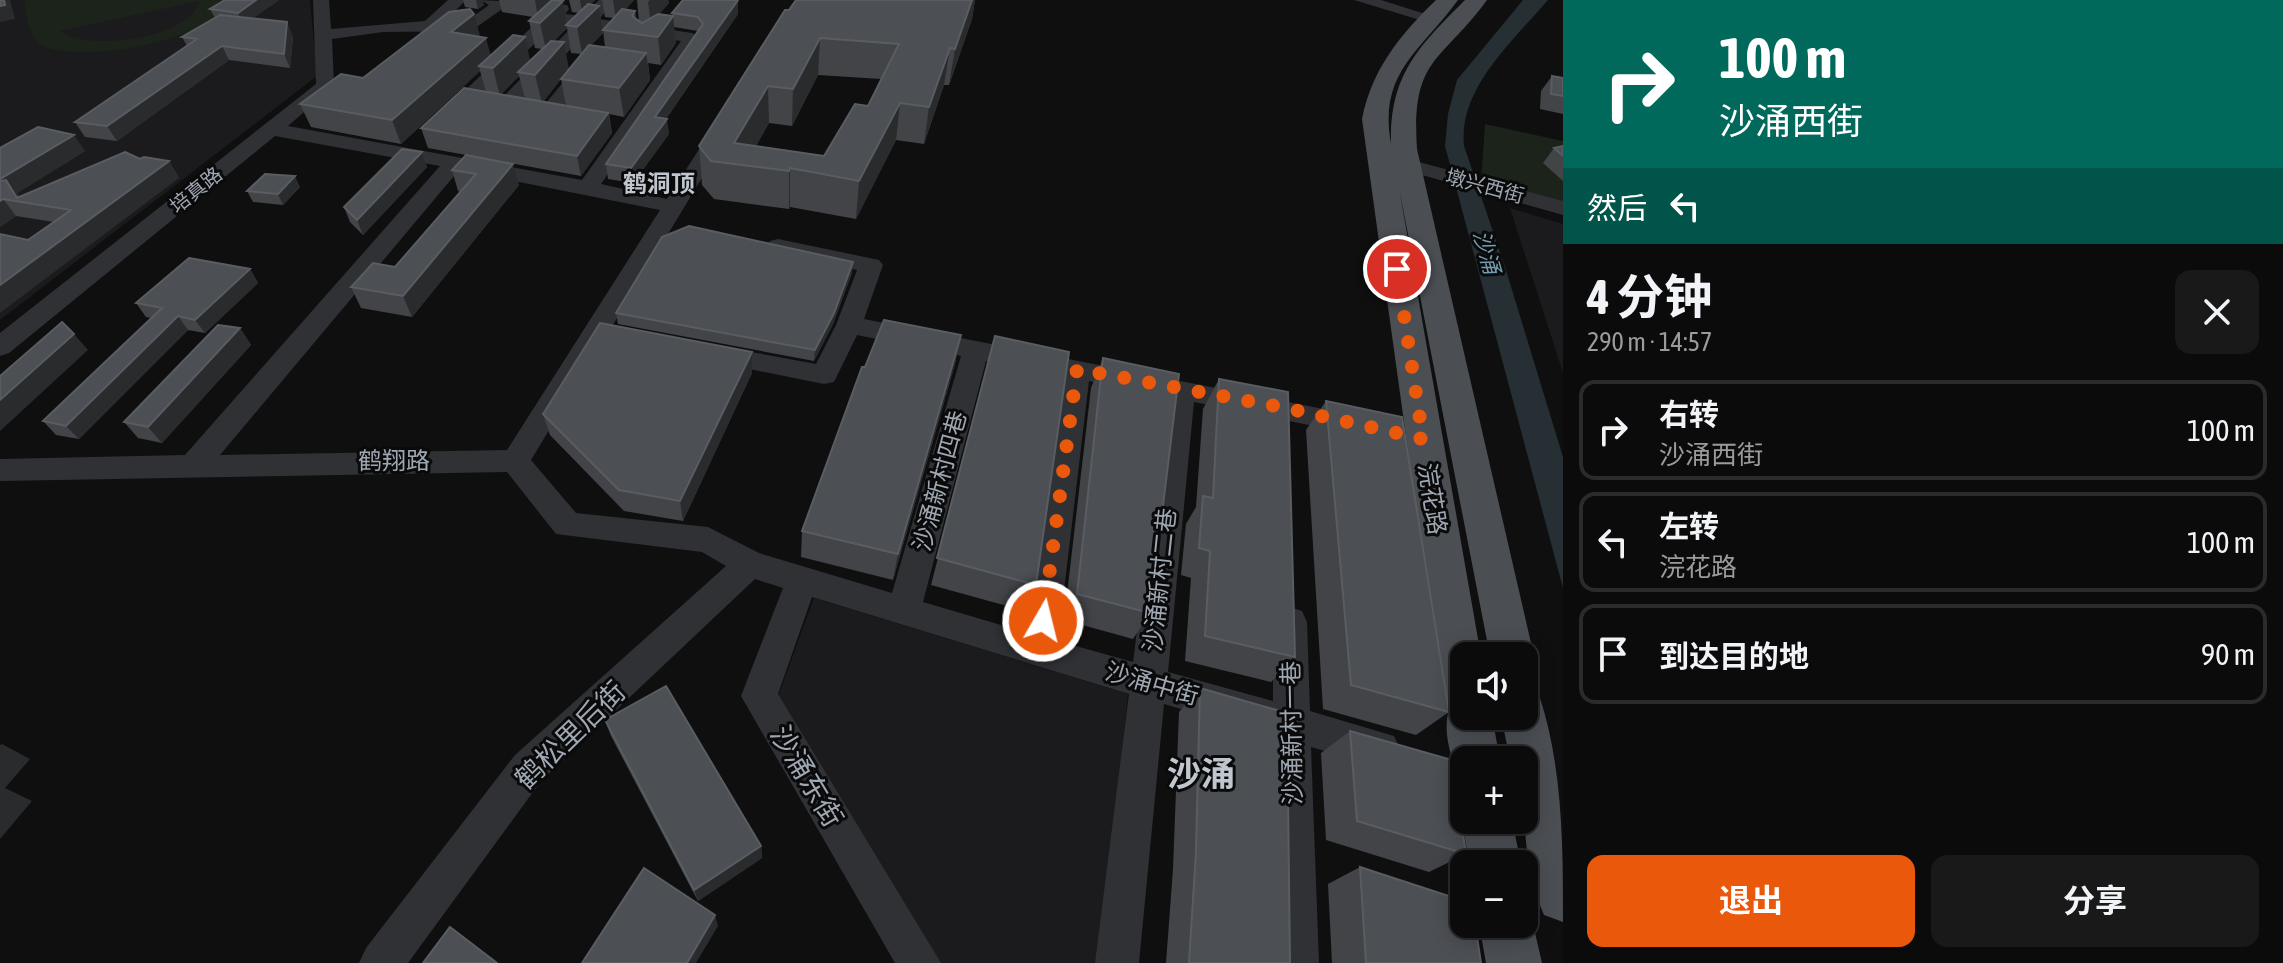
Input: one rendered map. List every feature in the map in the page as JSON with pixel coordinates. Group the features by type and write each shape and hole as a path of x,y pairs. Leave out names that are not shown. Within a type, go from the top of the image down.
{"main road":[{"name":"浣花路","path":"1477,0 1411,74 1404,92 1401,120 1422,169 1509,642"},
{"name":"浣花路","path":"1439,9 1385,72 1374,119 1403,435 1453,642"},
{"path":"1447,763 1462,730"},
{"path":"1527,730 1563,896"},
{"path":"1509,938 1514,963"}],"street":[{"name":"培真路","path":"0,347 325,86 321,0"},
{"path":"429,27 458,0"},
{"path":"322,35 383,27 471,26 504,2 489,0"},
{"path":"405,155 466,99 508,52 571,0"},
{"path":"505,106 608,0"},
{"path":"1362,0 1439,9"},
{"path":"548,113 636,10"},
{"path":"553,17 619,28 650,39 692,38 588,187"},
{"path":"650,39 670,17"},
{"path":"508,52 612,67"},
{"path":"639,71 667,74"},
{"path":"466,99 575,118"},
{"path":"731,114 515,461 567,525 708,540 750,564"},
{"path":"602,122 629,127"},
{"path":"271,129 588,187 669,214 694,228"},
{"path":"194,465 453,164"},
{"name":"墩兴西街","path":"1422,169 1563,208"},
{"path":"687,348 824,375 849,325 871,265 753,240"},
{"path":"849,325 1182,389 1286,424 1403,435"},
{"path":"596,331 626,336"},
{"name":"沙涌新村四巷","path":"904,611 976,350"},
{"path":"1039,652 1077,369"},
{"name":"沙涌新村二巷","path":"1117,963 1182,389"},
{"name":"鹤翔路","path":"0,470 515,461"},
{"name":"沙涌中街","path":"750,564 1039,652 1292,724 1447,763"},
{"name":"鹤松里后街","path":"381,963 528,768 750,564"},
{"name":"沙涌东街","path":"802,580 759,696 919,963"},
{"name":"沙涌新村一巷","path":"1289,582 1297,963"}],"shaded area":[{"path":"0,0 310,0 317,76 0,320"},
{"path":"24,0 225,0 215,15 197,28 171,38 112,51 83,52 59,51 37,41 31,31","holes":["200,1 192,14 178,25 159,33 114,41 93,41 60,31"]},
{"path":"1485,124 1563,141 1563,204 1481,182"},
{"path":"1510,208 1563,224 1563,373"},
{"path":"814,598 1128,694 1100,963 937,963 776,702"}],"water":[{"path":"1523,0 1548,0 1490,67 1478,86 1464,125 1464,146 1563,457 1563,588 1445,146 1448,114 1457,80"}],"building":[{"path":"225,0 256,0 238,13 210,9"},
{"path":"552,0 563,1 540,23 529,21"},
{"path":"683,0 738,0 655,117 667,119 631,168 606,164 703,24 698,17 672,13"},
{"path":"796,0 972,0 955,49 950,48 929,107 900,103 859,181 790,168 789,171 711,161 699,146 785,10 789,10","holes":["820,38 899,44 868,106 855,104 824,156 734,143 768,86 793,89"]},
{"path":"588,4 599,6 577,27 566,25"},
{"path":"470,9 474,14 451,32 486,38 392,120 300,104 341,74 363,78 449,12"},
{"path":"622,9 635,11 632,16 642,23 658,14 673,16 658,37 603,30"},
{"path":"220,15 287,22 284,54 222,46 107,126 75,122 197,39 182,37"},
{"path":"513,35 525,37 493,68 479,66"},
{"path":"551,41 564,42 535,75 518,72"},
{"path":"589,45 646,53 619,88 561,79"},
{"path":"1552,76 1563,78 1563,96 1551,94"},
{"path":"464,88 608,113 577,156 421,128"},
{"path":"38,127 74,135 0,179 0,148"},
{"path":"1563,146 1563,156 1554,148"},
{"path":"402,149 422,152 357,220 344,207"},
{"path":"125,152 140,159 169,161 0,285 0,234 28,240 71,210 0,201 0,181 6,180 17,198"},
{"path":"466,155 513,164 403,296 351,287 373,263 395,267 476,174 452,170"},
{"path":"265,174 295,176 278,194 247,191"},
{"path":"689,226 853,262 834,313 815,350 616,313 662,237"},
{"path":"189,258 250,269 195,320 178,316 66,426 43,421 162,308 136,303"},
{"path":"884,320 961,335 898,554 802,531 862,367 865,367"},
{"path":"62,322 74,334 0,400 0,376"},
{"path":"600,323 752,352 680,501 619,490 543,414"},
{"path":"218,325 240,328 148,427 124,422"},
{"path":"995,336 1069,352 1036,585 937,558"},
{"path":"1103,358 1179,374 1150,613 1077,594"},
{"path":"1219,379 1288,392 1295,657 1205,636 1210,551 1199,548 1203,496 1213,498"},
{"path":"1326,401 1402,417 1449,712 1351,685"},
{"path":"666,686 761,846 694,890 605,720"},
{"path":"1200,688 1287,713 1290,963 1189,963 1196,852"},
{"path":"1350,731 1450,759 1450,834 1463,834 1465,850 1453,850 1357,821"},
{"path":"1360,867 1450,896 1450,938 1477,938 1481,963 1366,963"},
{"path":"644,868 715,915 687,963 582,963"},
{"path":"450,927 497,963 423,963"}],"district":[{"name":"鹤洞顶","path":"659,184"},
{"name":"沙涌","path":"1201,774"}],"route":[{"path":"1043,621 1077,369 1286,408 1423,439 1397,269"}]}
